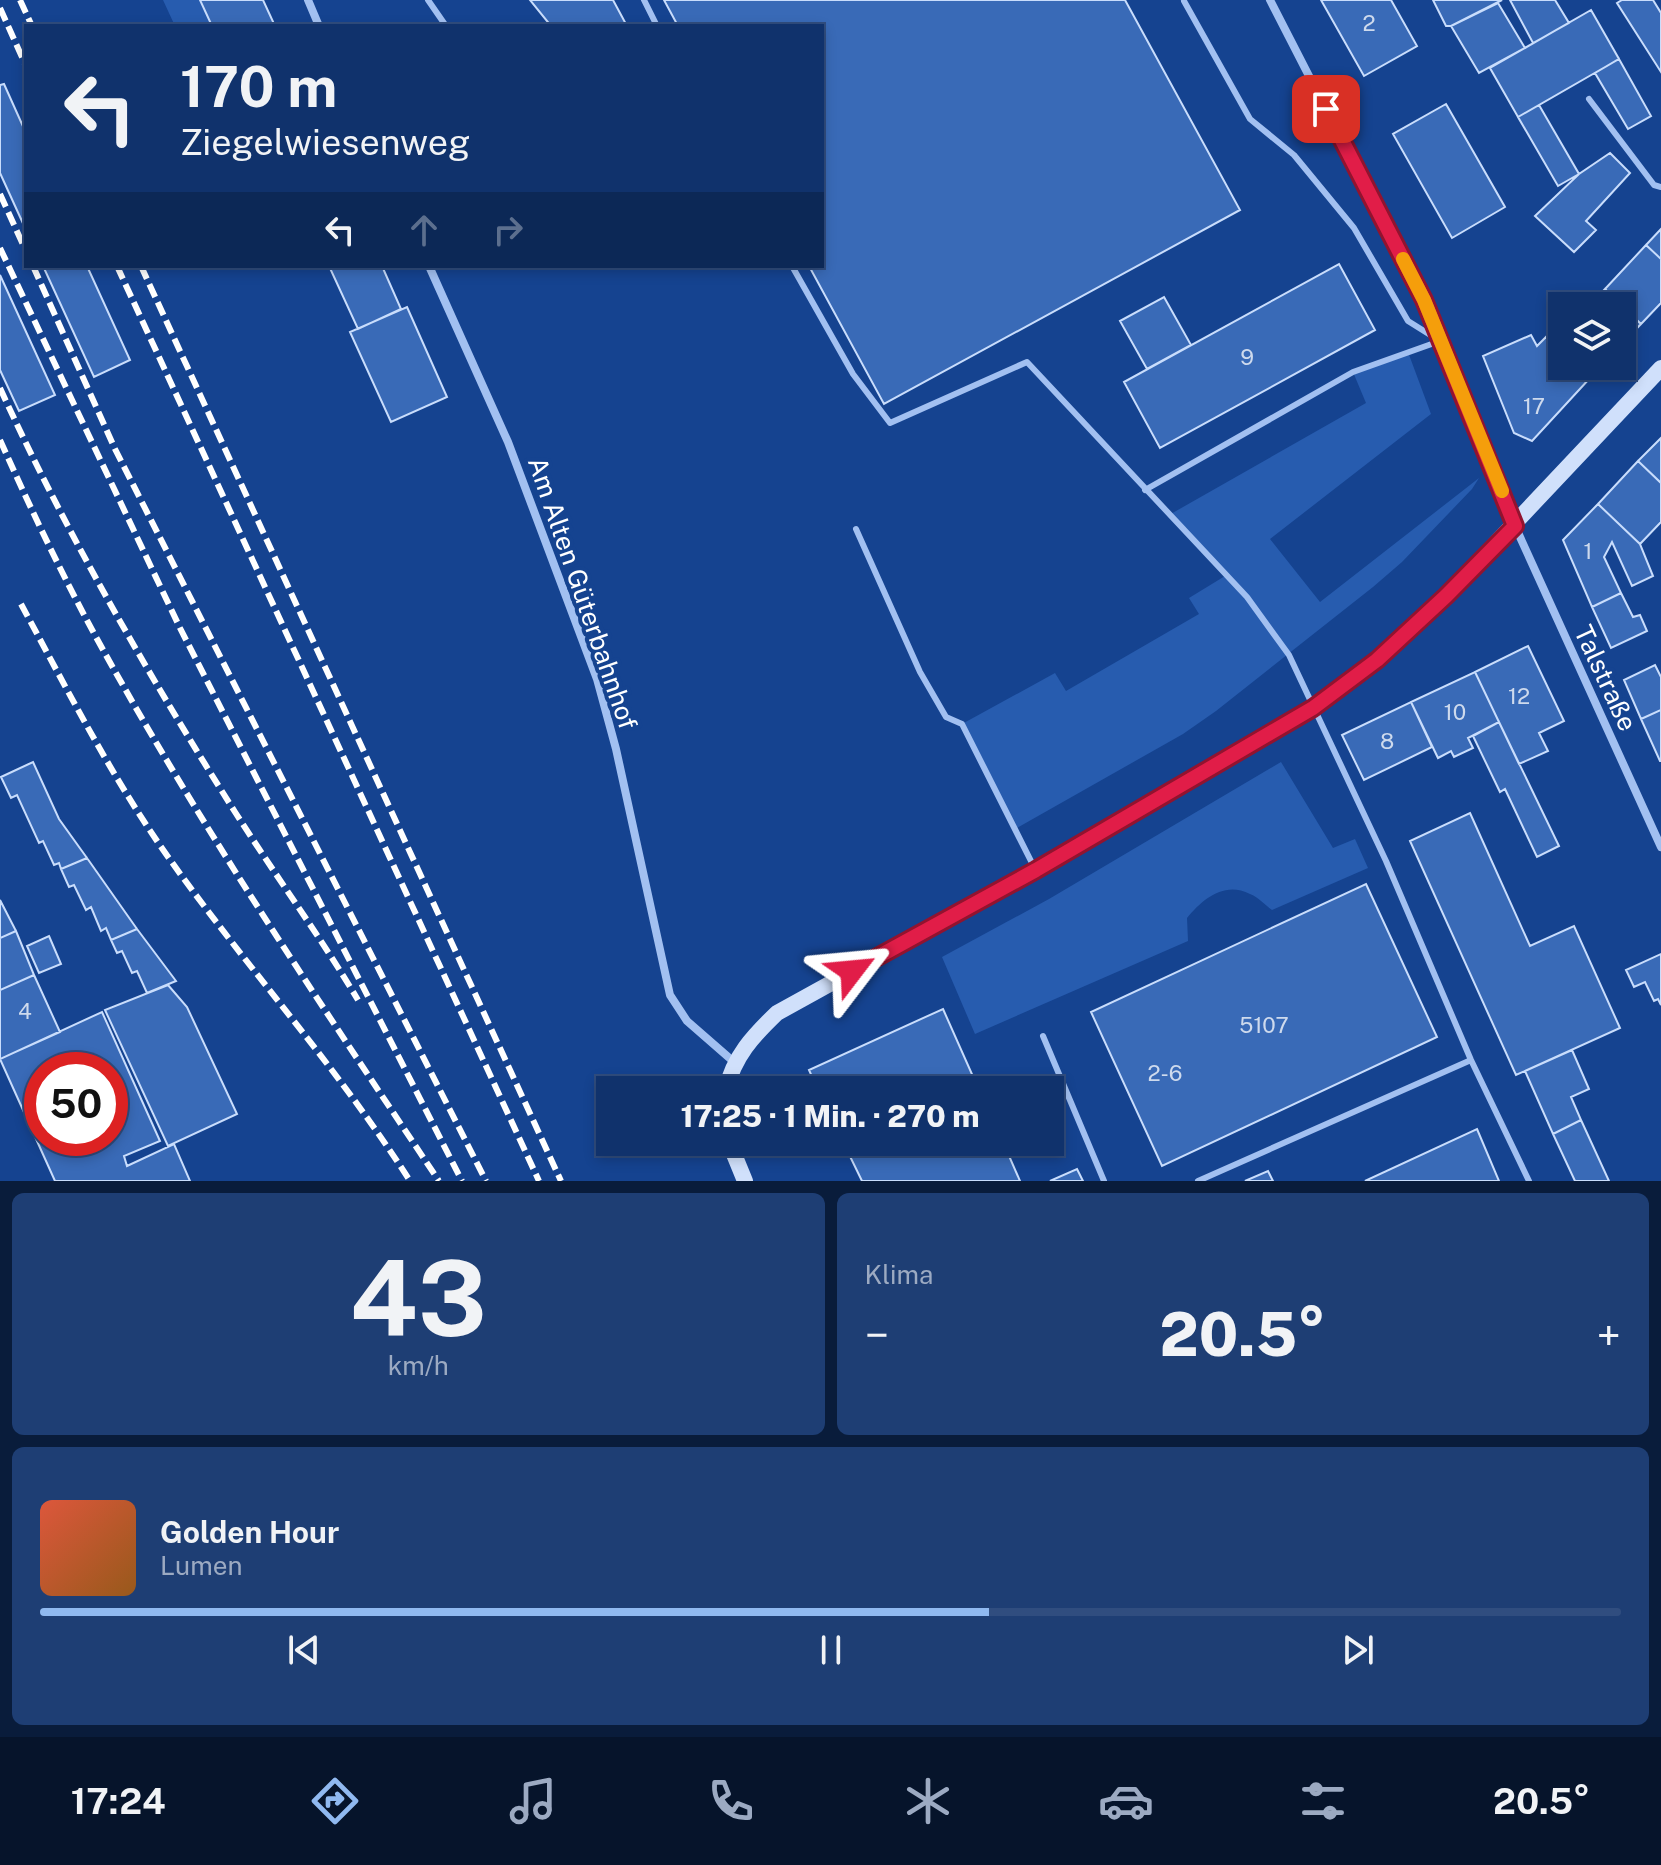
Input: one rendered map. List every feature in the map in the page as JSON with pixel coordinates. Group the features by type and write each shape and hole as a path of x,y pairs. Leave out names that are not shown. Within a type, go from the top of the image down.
{"main road":[{"path":"730,1076 734,1062 750,1040 777,1013 1036,870 1313,708 1377,660 1515,526 1661,368"},
{"path":"735,1156 745,1181"}],"street":[{"path":"308,0 318,24"},
{"name":"Talstraße","path":"1270,0 1424,300 1515,526 1661,847"},
{"name":"Am Alten Güterbahnhof","path":"434,269 508,442 597,679 616,749 670,995 687,1021 734,1062"}],"lane":[{"path":"428,0 445,24"},
{"path":"644,0 656,24"},
{"path":"1184,1 1250,119 1294,155 1354,228 1408,321 1440,341"},
{"path":"1589,99 1654,185 1661,187"},
{"path":"793,268 853,374 890,423 1027,362 1247,597 1289,655 1386,861 1471,1060 1529,1181"},
{"path":"1145,490 1353,372 1440,341"},
{"path":"856,529 920,672 946,717 962,724 1036,870"},
{"path":"1043,1036 1104,1181"},
{"path":"1198,1181 1471,1060"}],"shaded area":[{"path":"163,0 200,0 211,24 174,24"},
{"path":"1408,352 1431,414 1270,539 1320,602 1479,478 1472,489 1402,562 1216,711 1183,734 1015,829 962,724 1055,673 1066,691 1199,614 1189,598 1225,576 1169,515 1366,403 1353,372"},
{"path":"1281,762 1333,848 1355,839 1368,868 1272,910 1256,897 1240,891 1215,894 1187,918 1188,941 975,1034 942,957 1049,899"}],"building":[{"path":"200,0 263,0 274,24 211,24"},
{"path":"530,0 613,0 626,24 549,24"},
{"path":"664,0 1125,0 1240,210 884,404 810,268 824,268 824,24 677,24"},
{"path":"1321,0 1391,0 1417,46 1364,76"},
{"path":"1433,0 1502,0 1446,26"},
{"path":"1510,0 1555,0 1569,23 1533,43"},
{"path":"1622,0 1653,0 1661,13 1661,72 1617,3"},
{"path":"1498,3 1525,48 1479,73 1451,26"},
{"path":"1591,10 1619,59 1518,117 1490,68"},
{"path":"1619,59 1651,116 1628,129 1595,73"},
{"path":"4,84 24,129 24,226 0,173 0,85"},
{"path":"1446,104 1505,207 1452,238 1393,134"},
{"path":"1539,105 1579,174 1558,186 1518,117"},
{"path":"1610,153 1630,173 1586,221 1596,230 1574,252 1535,216 1579,174"},
{"path":"1661,229 1661,259 1646,245"},
{"path":"1646,245 1661,259 1661,303 1641,324 1636,319 1636,292 1608,292 1605,289"},
{"path":"1339,264 1375,330 1160,448 1124,382"},
{"path":"44,268 88,268 130,360 94,377"},
{"path":"330,268 383,268 401,309 358,329"},
{"path":"0,275 55,395 19,411 0,370"},
{"path":"1164,297 1191,345 1147,369 1120,321"},
{"path":"407,307 447,397 391,422 350,332"},
{"path":"1531,335 1537,346 1546,337 1548,380 1588,380 1532,441 1514,433 1483,356"},
{"path":"1661,438 1661,483 1638,461"},
{"path":"1638,461 1661,483 1661,522 1640,544 1598,504"},
{"path":"1598,504 1640,544 1653,576 1632,586 1612,542 1604,557 1621,593 1592,607 1563,540"},
{"path":"1621,593 1633,617 1640,615 1647,631 1611,648 1592,607"},
{"path":"1528,646 1564,721 1539,733 1548,751 1519,764 1475,672"},
{"path":"1655,665 1661,677 1661,710 1641,719 1624,680"},
{"path":"1475,672 1499,722 1468,738 1473,748 1454,757 1451,751 1438,758 1411,702"},
{"path":"1411,702 1432,747 1364,780 1342,735"},
{"path":"1661,710 1661,761 1660,761 1641,719"},
{"path":"1499,722 1559,846 1537,857 1505,789 1500,792 1473,736"},
{"path":"33,762 59,819 87,858 61,869 59,863 54,865 43,841 39,843 17,795 11,798 1,777"},
{"path":"1470,813 1530,946 1574,926 1620,1028 1516,1075 1410,841"},
{"path":"87,858 137,929 111,940 106,928 101,931 91,907 86,910 74,885 69,887 61,869"},
{"path":"1366,884 1437,1037 1162,1166 1091,1012"},
{"path":"0,900 16,931 0,938"},
{"path":"137,929 176,981 147,993 137,971 132,973 122,951 117,953 111,940"},
{"path":"16,931 34,975 0,990 0,938"},
{"path":"49,936 61,964 39,973 27,946"},
{"path":"1661,954 1661,1005 1658,999 1654,1001 1645,982 1634,987 1626,970"},
{"path":"34,975 60,1032 0,1059 0,990"},
{"path":"168,985 187,1007 237,1114 168,1146 128,1060 128,1052 124,1052 105,1010"},
{"path":"943,1009 973,1076 812,1076 809,1070"},
{"path":"102,1012 120,1052 24,1052 24,1112 0,1059"},
{"path":"1572,1050 1589,1089 1571,1097 1581,1120 1553,1134 1525,1071"},
{"path":"128,1070 160,1141 128,1154"},
{"path":"1581,1120 1609,1181 1575,1181 1553,1134"},
{"path":"1477,1129 1499,1181 1365,1181"},
{"path":"174,1144 190,1181 55,1181 44,1156 124,1156 127,1166"},
{"path":"850,1156 1009,1156 1020,1181 862,1181"},
{"path":"1077,1169 1083,1181 1050,1181"},
{"path":"1268,1171 1273,1181 1245,1181"}],"railway":[{"path":"20,0 31,24"},
{"path":"0,8 24,62"},
{"path":"0,194 24,247"},
{"path":"0,248 180,628 462,1181"},
{"path":"34,268 115,449 486,1181"},
{"path":"118,268 539,1181"},
{"path":"142,268 561,1181"},
{"path":"0,388 81,551 171,709 358,1000"},
{"path":"0,440 46,540 135,707 262,913 439,1181"},
{"path":"21,604 92,735 150,830 200,901 353,1099 410,1181"}],"slow traffic":[{"path":"1403,259 1424,300 1502,491"}],"route":[{"path":"852,971 1036,870 1313,708 1377,660 1515,526 1424,300 1326,109"}]}
